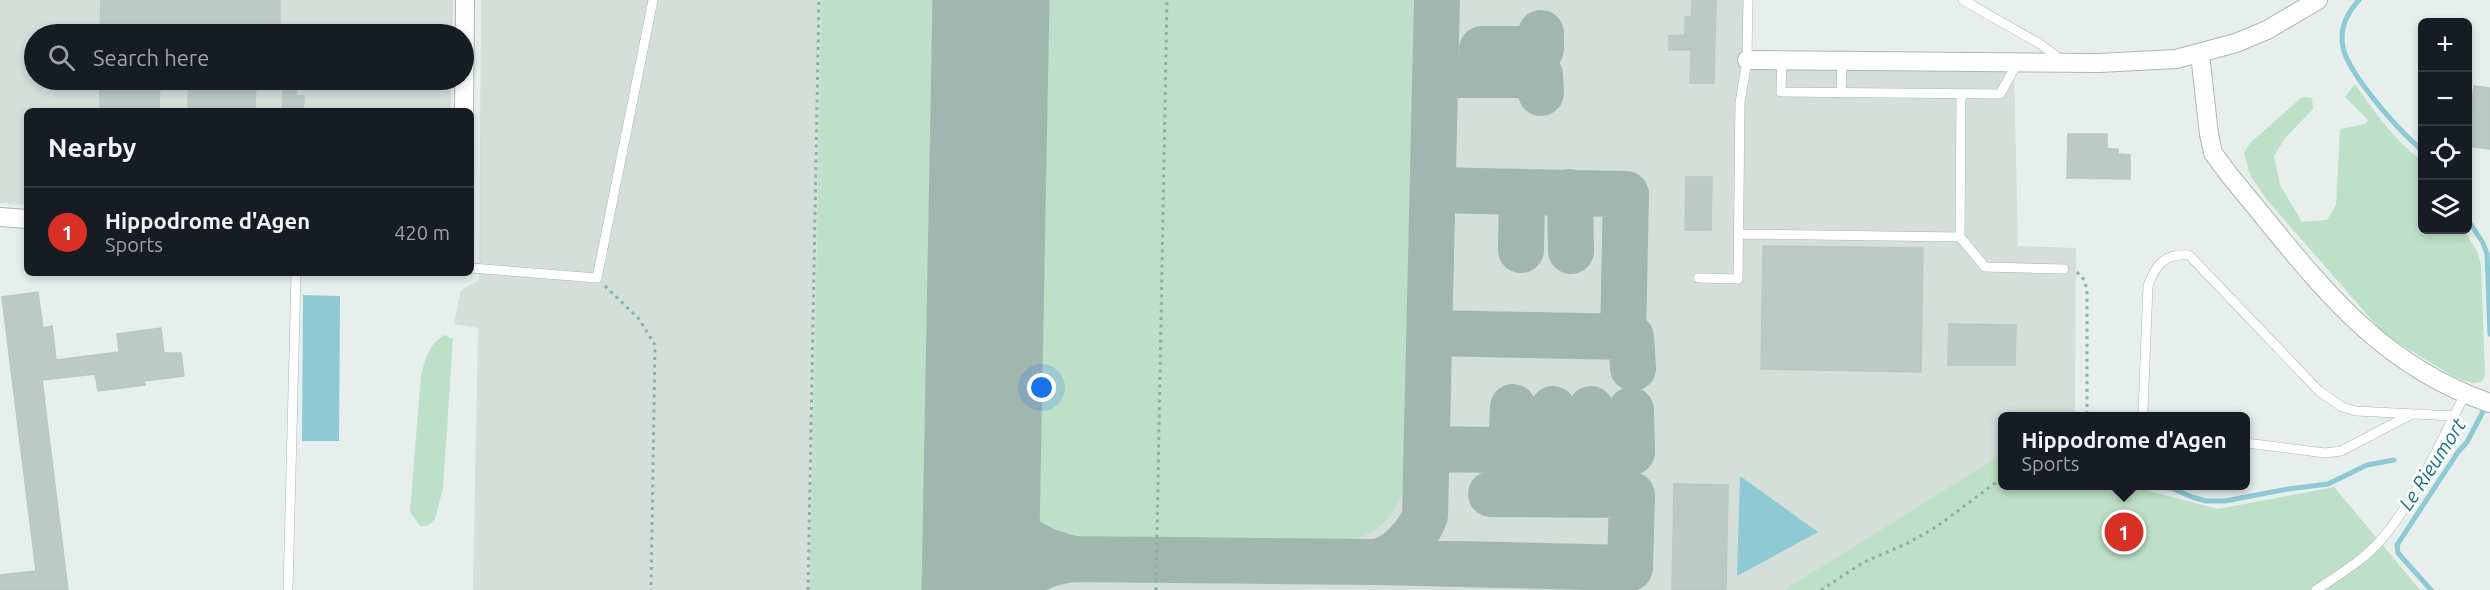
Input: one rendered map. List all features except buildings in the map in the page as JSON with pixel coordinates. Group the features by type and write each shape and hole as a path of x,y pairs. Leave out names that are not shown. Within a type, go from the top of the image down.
{"street":[{"path":"465,0 465,24"},
{"path":"1748,60 2151,62 2200,54 2236,43 2267,30 2318,0"},
{"path":"2200,54 2209,134 2214,153 2230,176 2346,314 2376,341 2419,371 2479,399"},
{"path":"464,90 464,108"},
{"path":"0,217 24,219"}],"lane":[{"path":"474,268 597,278 653,0"},
{"path":"1698,278 1738,279 1740,103 1748,60 1748,0"},
{"path":"1963,0 2040,44 2065,62"},
{"path":"1782,60 1781,92 1841,93 2000,94 2018,62"},
{"path":"1841,93 1842,61"},
{"path":"1961,94 1960,237 1985,267 2064,269"},
{"path":"1738,234 1960,237"},
{"path":"2143,412 2148,286 2154,269 2164,260 2179,255 2188,255 2319,391 2342,407 2356,411 2454,416"},
{"path":"288,590 296,276"},
{"path":"2316,590 2354,564 2381,540 2423,476 2454,416 2479,399"},
{"path":"2250,444 2325,453 2341,451 2413,414"}],"path":[{"path":"808,590 819,0"},
{"path":"1156,590 1167,0"},
{"path":"2064,269 2080,274 2085,280 2087,291 2087,412"},
{"path":"597,278 639,319 655,345 651,590"},
{"path":"1821,590 1864,562 1908,543 1936,527 1998,481"}],"shaded area":[{"path":"0,0 453,0 452,24 24,24 24,90 452,90 451,108 24,108 24,205 0,203"},
{"path":"481,0 1746,0 1746,61 2014,66 2018,246 2076,248 2075,412 1998,412 1998,456 1784,590 473,590 478,328 454,324 461,290 479,280"}],"green space":[{"path":"822,0 953,0 941,590 810,590"},
{"path":"1031,0 1418,0 1408,480 1389,516 1372,531 1362,537 1334,545 1081,540 1050,529 1029,507 1021,486"},
{"path":"2355,84 2394,135 2418,158 2418,234 2466,234 2477,251 2481,265 2485,376 2481,382 2473,383 2456,378 2385,335 2267,200 2250,175 2244,153 2250,143 2302,97 2312,98 2313,109 2285,138 2274,156 2280,185 2302,222 2327,220 2336,205 2340,129 2365,124 2368,120 2345,97"},
{"path":"445,335 453,339 443,488 435,519 427,526 420,526 410,512 421,376 431,347"},
{"path":"1998,456 1998,490 2145,490 2218,509 2334,487 2420,590 1784,590"}],"water":[{"path":"303,295 340,296 339,441 302,441"},
{"path":"1740,476 1818,532 1737,576"}],"waterway":[{"name":"Le Rieumort","path":"2359,0 2343,27 2342,40 2347,58 2354,72 2376,102 2418,146"},
{"name":"Le Rieumort","path":"2472,226 2487,254 2490,334"},
{"name":"Le Rieumort","path":"2431,590 2398,553 2397,545 2458,452 2467,442 2487,404"},
{"name":"Le Rieumort","path":"2176,490 2206,501 2225,501 2328,484 2367,465 2394,460"}],"taxiway":[{"path":"1378,562 1394,555 1407,544 1425,516 1437,0"},
{"path":"1482,49 1541,49 1541,33"},
{"path":"1435,75 1540,75 1541,93"},
{"path":"1433,190 1626,194 1623,336"},
{"path":"1521,250 1522,192"},
{"path":"1570,192 1571,251"},
{"path":"1430,333 1631,337 1633,368"},
{"path":"1511,450 1513,407"},
{"path":"1551,451 1553,409"},
{"path":"1590,451 1591,409"},
{"path":"1427,449 1632,452 1631,410"},
{"path":"982,468 996,503 1013,529 1038,547 1074,559 1378,562 1630,568 1632,495 1491,494"},
{"path":"1008,590 1038,568 1074,559"}],"runway":[{"path":"980,590 991,0"}],"place":[{"name":"Hippodrome d'Agen","path":"2124,532"}]}
